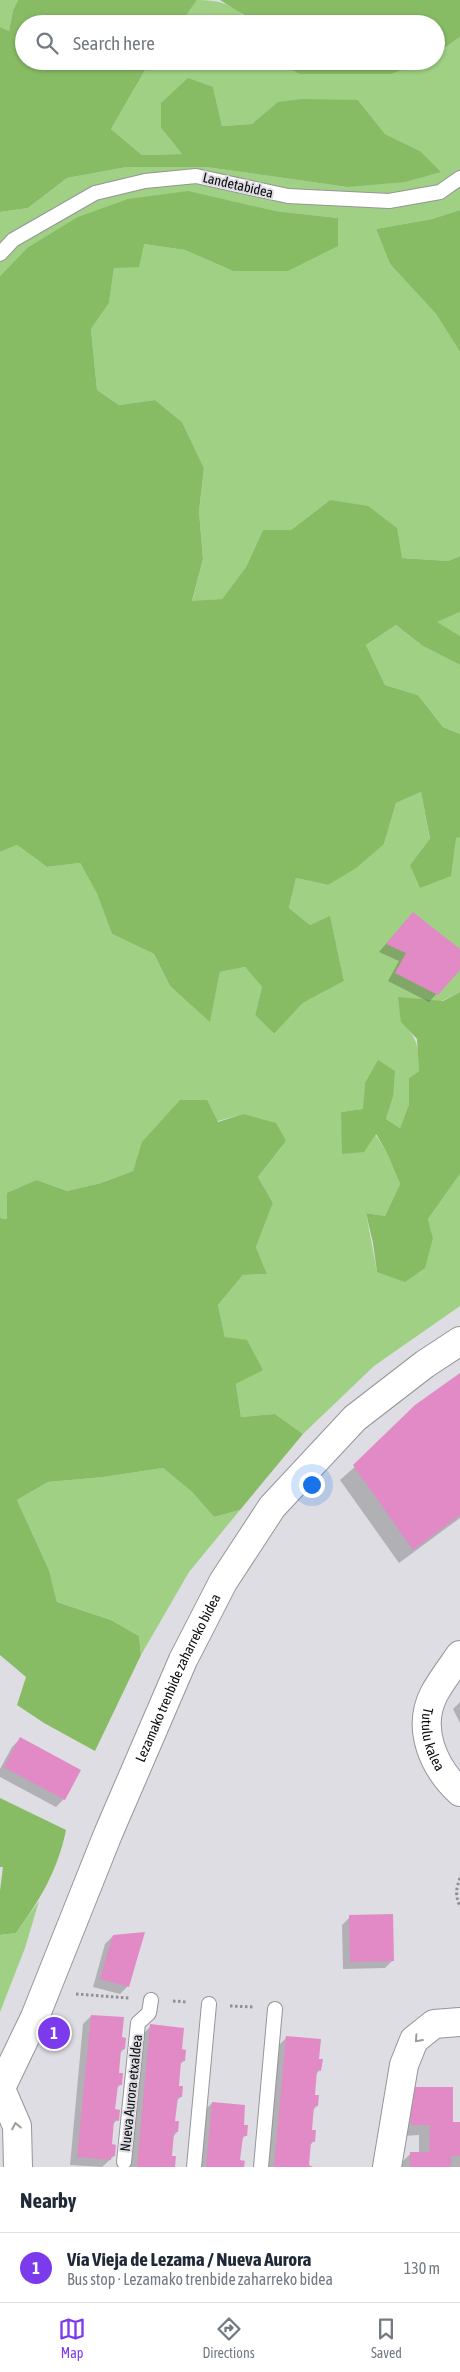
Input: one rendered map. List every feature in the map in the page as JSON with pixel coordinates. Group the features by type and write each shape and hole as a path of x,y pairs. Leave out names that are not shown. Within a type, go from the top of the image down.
{"street":[{"name":"Lezamako trenbide zaharreko bidea","path":"0,2089 35,2017 108,1834 183,1660 223,1582 272,1507 355,1418 425,1364 460,1341"},
{"name":"Tutulu kalea","path":"460,1656 434,1694 429,1708 427,1724 429,1742 438,1765 460,1792"},
{"path":"387,2167 404,2066 414,2040 434,2024 460,2022"},
{"path":"0,2089 17,2126 18,2167"}],"lane":[{"name":"Landetabidea","path":"0,254 13,240 95,193 145,181 196,176 288,196 389,201 440,192 460,178"},
{"name":"Nueva Aurora etxaldea","path":"124,2162 138,2022 149,2013 151,2000"},
{"path":"194,2167 210,2004"},
{"path":"261,2167 275,2009"}],"path":[{"path":"460,1878 456,1888 460,1906"}],"green space":[{"path":"0,0 18,0 13,10 9,31 0,27"},
{"path":"18,0 197,0 186,15 15,15 15,70 145,70 111,129 142,155 182,154 161,128 161,103 188,78 213,87 222,126 252,124 278,102 302,99 358,100 385,134 420,151 441,172 405,182 347,187 206,167 127,167 67,178 28,208 0,212 0,27 9,31 13,10"},
{"path":"197,0 227,4 242,15 186,15"},
{"path":"220,0 460,0 460,37 445,48 445,15 244,15"},
{"path":"460,37 460,210 432,219 376,229 390,264 436,314 460,352 460,556 448,561 402,558 330,500 291,530 263,530 246,567 222,599 192,602 203,559 199,511 204,468 182,422 155,400 119,405 97,390 91,329 109,303 114,268 144,244 185,250 233,271 338,218 275,211 27,248 0,276 0,212 28,208 67,178 127,167 206,167 347,187 420,151 385,134 358,100 279,102 252,124 222,126 213,87 161,128 182,154 142,155 111,129 145,70 292,70 299,74 392,74 402,70 445,70 445,48"},
{"path":"292,70 402,70 392,74 299,74"},
{"path":"188,191 275,211 338,218 338,246 288,271 233,271 185,250 144,244 139,267 114,268 109,303 91,329 97,390 119,405 155,400 182,422 204,468 199,511 203,559 192,601 222,599 246,567 263,530 291,530 330,500 368,506 397,528 402,558 448,561 460,556 460,612 437,622 460,636 460,665 423,646 396,625 366,645 385,685 418,695 443,727 460,734 460,837 456,838 451,876 420,888 410,865 430,839 421,792 396,803 384,844 356,868 328,885 296,878 289,908 310,925 330,916 344,981 303,1003 274,1034 255,1015 262,987 245,967 220,972 210,1022 170,986 154,954 112,934 97,894 80,863 47,867 17,845 0,852 0,276 27,248 78,217 128,199"},
{"path":"460,210 460,352 436,314 390,264 376,229 432,219"},
{"path":"460,612 460,636 436,622"},
{"path":"396,625 423,646 460,665 460,734 443,727 418,695 385,685 366,645"},
{"path":"421,792 430,840 410,865 456,837 460,837 460,992 401,1021 411,1033 416,1044 419,1055 419,1071 409,1078 409,1104 400,1128 386,1119 393,1097 365,1083 364,1109 341,1112 342,1128 375,1134 387,1153 400,1184 385,1216 366,1213 377,1272 433,1238 428,1219 460,1174 460,1306 374,1366 303,1434 275,1414 241,1417 236,1384 262,1370 225,1337 218,1305 243,1275 267,1274 256,1247 273,1203 258,1177 286,1141 243,1114 143,1142 133,1171 101,1183 67,1191 37,1180 7,1219 0,1218 0,852 17,845 47,867 80,863 97,894 112,934 154,954 170,986 210,1021 220,972 245,967 262,987 255,1015 274,1034 303,1003 344,981 330,917 310,925 289,908 296,878 328,885 384,844 396,803"},
{"path":"460,992 460,1174 428,1219 433,1238 425,1268 405,1282 377,1272 366,1213 385,1216 400,1184 387,1153 376,1134 364,1152 342,1154 341,1112 363,1109 365,1083 378,1060 395,1071 393,1097 386,1119 400,1128 409,1104 409,1078 419,1071 417,1039 401,1022 398,997 443,1001"},
{"path":"180,1100 207,1100 218,1122 243,1114 276,1123 286,1141 258,1177 273,1203 256,1247 267,1274 243,1275 218,1305 225,1337 247,1340 263,1370 236,1384 241,1417 275,1414 303,1434 240,1510 214,1517 192,1492 163,1468 104,1477 48,1482 17,1500 49,1570 57,1602 111,1620 139,1636 141,1655 95,1751 44,1723 17,1705 26,1677 0,1655 0,1218 7,1219 7,1193 37,1180 67,1191 101,1183 133,1171 142,1142"},
{"path":"163,1468 192,1492 214,1517 240,1510 189,1572 141,1655 139,1636 111,1620 57,1602 49,1570 17,1500 48,1482 104,1477"},
{"path":"0,1798 66,1830 63,1845 53,1871 33,1909 16,1933 0,1935 0,1891 3,1867 0,1867"},
{"path":"39,1901 25,1948 0,2012 0,1935 16,1933"}],"building":[{"path":"413,912 460,949 460,970 438,995 395,973 406,953 386,944"},
{"path":"460,1373 460,1515 413,1550 353,1465 415,1405"},
{"path":"20,1737 81,1770 65,1800 4,1767"},
{"path":"393,1914 394,1961 350,1962 349,1915"},
{"path":"145,1932 129,1987 100,1979 113,1935"},
{"path":"91,2015 124,2017 122,2037 126,2038 125,2049 121,2049 119,2073 123,2073 122,2085 118,2085 115,2109 120,2110 119,2121 114,2120 112,2144 116,2145 115,2156 111,2156 111,2160 77,2157"},
{"path":"150,2024 184,2028 182,2049 186,2050 185,2061 181,2061 179,2086 183,2086 182,2097 178,2097 175,2121 179,2121 178,2132 174,2132 172,2156 176,2156 175,2167 137,2167"},
{"path":"286,2036 321,2039 319,2059 323,2059 321,2071 317,2070 315,2095 319,2095 318,2106 314,2106 312,2130 316,2130 315,2142 311,2141 309,2165 313,2167 274,2167"},
{"path":"411,2087 453,2087 453,2122 460,2122 460,2156 451,2156 451,2167 410,2167 410,2152 429,2152 430,2125 411,2125"},
{"path":"212,2102 245,2105 244,2125 248,2125 247,2136 243,2136 240,2160 245,2161 244,2167 206,2167"}],"place":[{"name":"Vía Vieja de Lezama / Nueva Aurora","path":"54,2033"}]}
